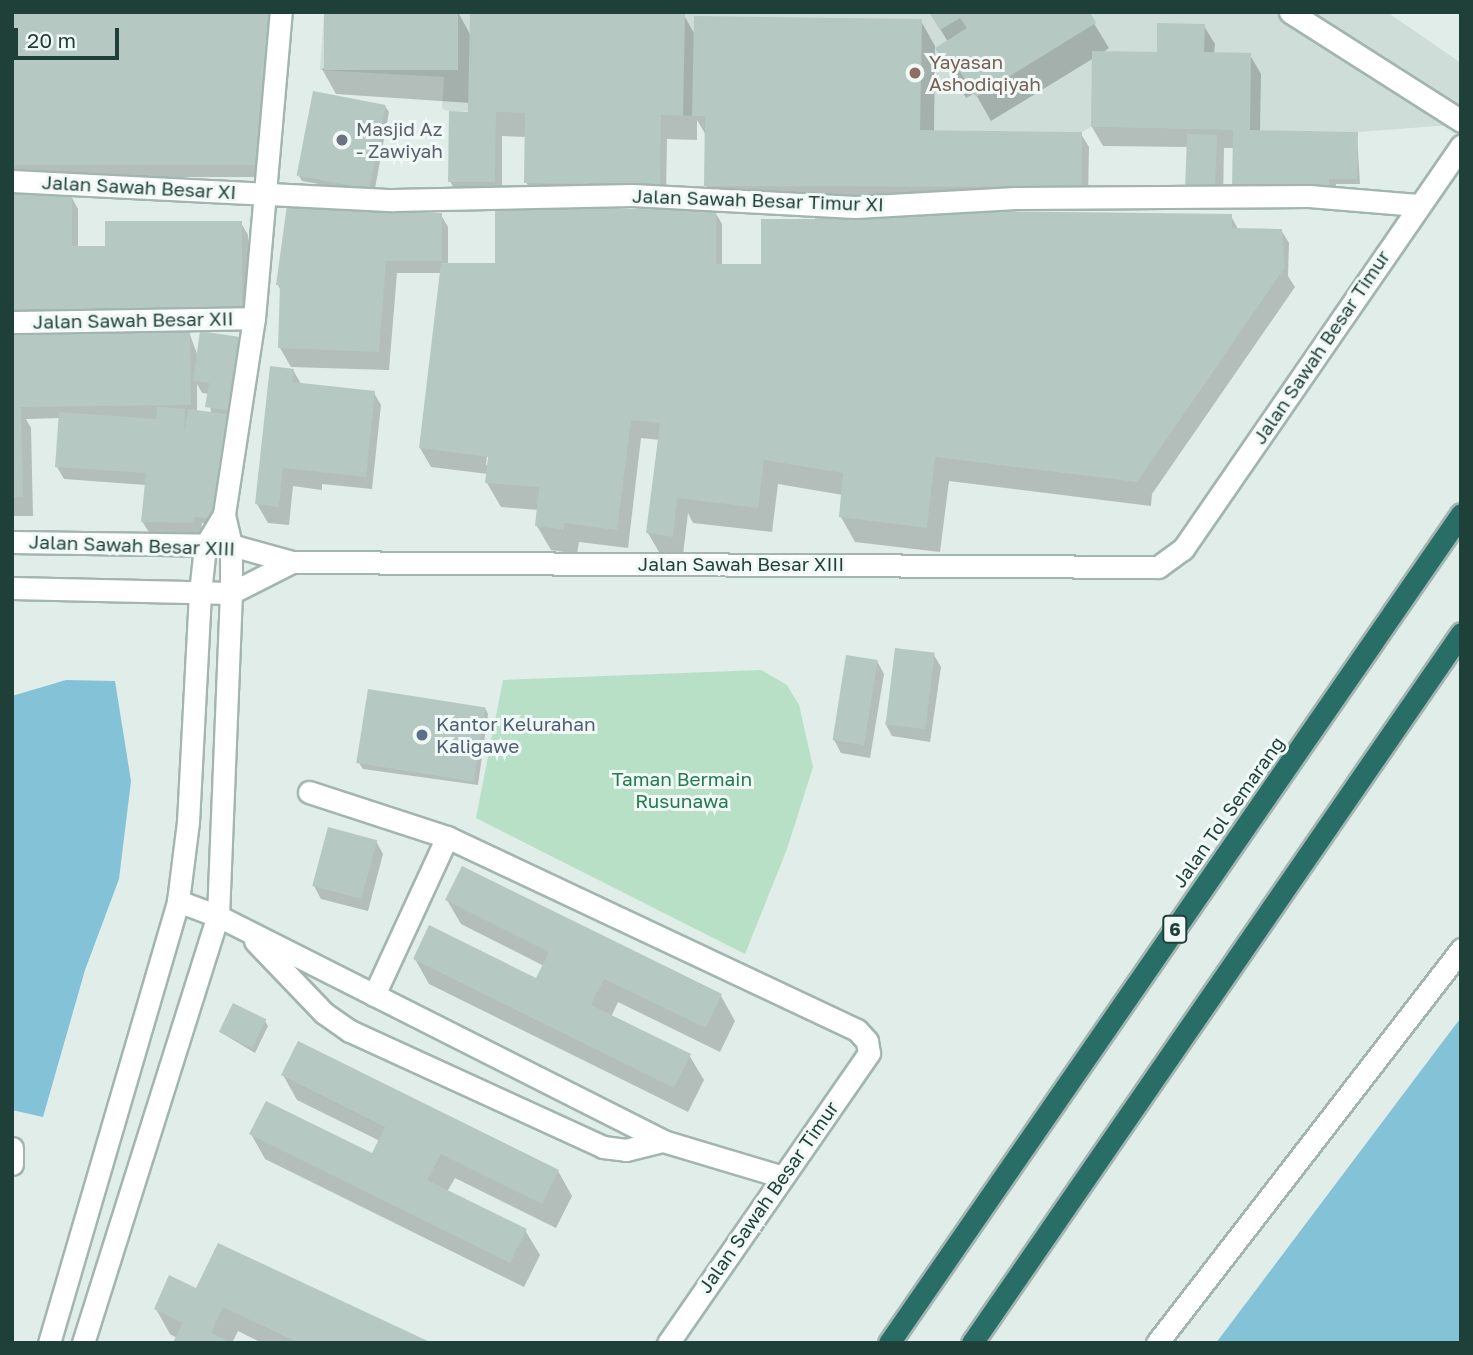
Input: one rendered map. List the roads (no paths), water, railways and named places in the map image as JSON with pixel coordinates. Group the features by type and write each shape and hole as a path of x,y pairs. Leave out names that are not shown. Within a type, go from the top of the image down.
{"highway":[{"name":"Jalan Tol Semarang","path":"889,1343 1461,514"},
{"path":"972,1343 1461,633"}],"street":[{"path":"83,1343 218,916 231,545 224,514 254,318 281,12"},
{"path":"1290,12 1461,121"},
{"name":"Jalan Sawah Besar Timur","path":"1183,549 1461,146"},
{"name":"Jalan Sawah Besar XI","path":"12,181 267,193"},
{"name":"Jalan Sawah Besar Timur XI","path":"267,193 393,200 632,195 855,206 1017,198 1309,196 1418,205"},
{"name":"Jalan Sawah Besar XII","path":"12,321 254,318"},
{"path":"49,1343 178,901 188,822 205,545 224,514"},
{"name":"Jalan Sawah Besar XIII","path":"12,542 231,545 292,562 1158,567 1183,549"},
{"name":"Jalan Sawah Besar XIII","path":"12,588 230,593 292,562"},
{"path":"309,792 447,837 374,995"},
{"name":"Jalan Sawah Besar Timur","path":"447,837 858,1030 869,1053 780,1176 668,1343"},
{"path":"178,901 218,916 663,1141 780,1176"},
{"path":"243,929 324,1013 349,1031 603,1147 626,1150 663,1141"},
{"path":"1157,1343 1461,949"},
{"path":"503,1100 523,1070"},
{"path":"12,1149 12,1164"}],"water":[{"path":"66,680 115,681 131,781 119,879 85,970 43,1117 12,1110 12,696"},
{"path":"1461,1018 1461,1343 1216,1343 1453,1028"}],"place":[{"name":"Yayasan Ashodiqiyah","path":"915,73"},
{"name":"Masjid Az - Zawiyah","path":"342,140"},
{"name":"Kantor Kelurahan Kaligawe","path":"422,735"}],"park label":[{"name":"Taman Bermain Rusunawa","path":"682,790"}]}
